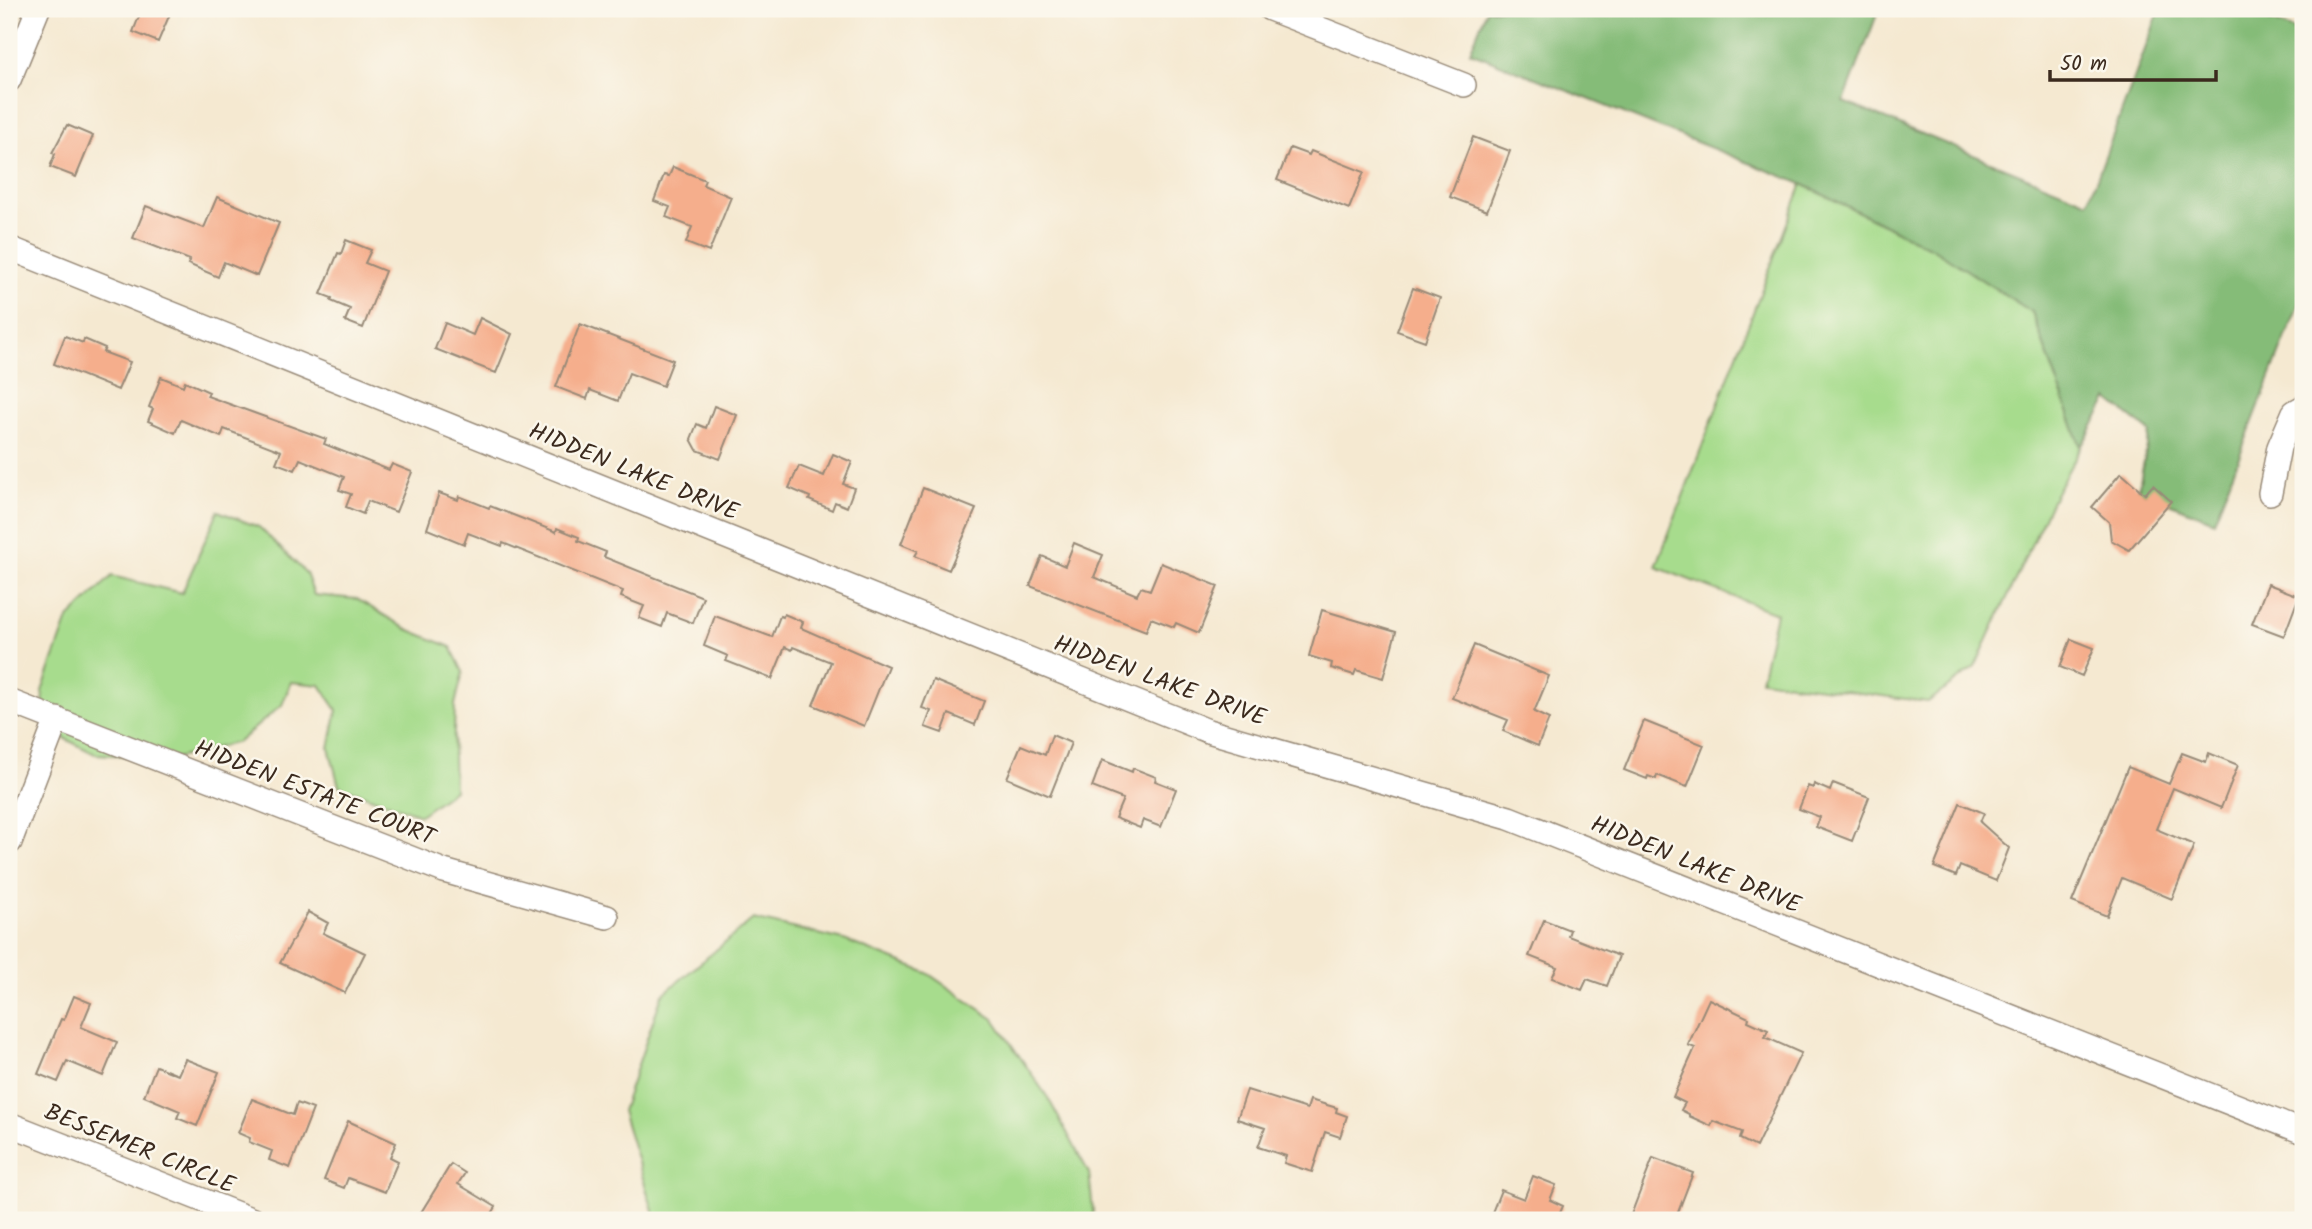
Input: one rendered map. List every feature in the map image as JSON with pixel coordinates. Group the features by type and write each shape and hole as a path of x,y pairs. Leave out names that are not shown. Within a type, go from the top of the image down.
{"street":[{"path":"9,80 38,9"},
{"path":"1270,9 1464,85"},
{"name":"HIDDEN LAKE DRIVE","path":"9,248 1208,731 1509,818 2303,1132"},
{"path":"2270,493 2279,446 2294,412 2303,407"},
{"name":"HIDDEN ESTATE COURT","path":"9,701 444,871 607,917"},
{"path":"10,842 57,719"},
{"name":"BESSEMER CIRCLE","path":"9,1124 253,1220"}],"green space":[{"path":"1487,9 1879,9 1844,102 2088,202 2160,9 2237,9 2303,33 2303,293 2214,521 2138,491 2150,432 2108,399 2081,447 2032,312 1932,248 1802,184 1470,52"},
{"path":"1802,184 1932,248 2032,312 2081,447 2052,500 1975,667 1928,702 1761,680 1776,613 1656,567"},
{"path":"218,511 259,527 306,573 314,595 357,599 407,629 451,647 463,672 455,705 454,790 420,815 339,786 329,748 337,710 320,685 291,682 282,705 238,742 177,758 95,754 48,730 42,691 68,619 112,576 182,593"},
{"path":"753,919 844,940 927,973 994,1019 1048,1098 1089,1173 1094,1220 656,1220 622,1111 662,995"}],"building":[{"path":"142,9 172,9 158,42 133,32"},
{"path":"67,125 93,136 76,177 50,167 55,154 52,153"},
{"path":"1473,137 1510,151 1487,211 1450,197"},
{"path":"1290,148 1309,155 1311,151 1364,172 1349,209 1277,180"},
{"path":"673,167 705,180 703,185 731,197 709,252 686,243 692,227 666,217 670,207 654,201 664,175 669,176"},
{"path":"217,197 279,223 257,276 224,262 218,277 188,264 190,260 133,238 146,206 204,228"},
{"path":"346,240 371,250 365,263 385,271 363,328 345,321 350,309 321,294"},
{"path":"1413,288 1440,298 1425,341 1397,331"},
{"path":"480,318 512,334 496,373 435,349 445,323 473,335"},
{"path":"580,324 673,360 663,386 629,373 618,401 590,390 587,399 556,387"},
{"path":"65,336 83,343 84,339 105,348 103,352 130,362 118,390 54,364"},
{"path":"161,377 183,386 185,381 209,392 207,396 326,439 324,444 389,470 392,464 412,472 396,512 368,501 363,514 346,507 351,494 339,490 344,477 300,459 295,470 276,463 281,451 224,429 221,437 181,420 175,433 148,421 153,409 149,407"},
{"path":"714,406 737,415 720,459 697,450 691,439 697,424 706,428"},
{"path":"833,454 852,462 843,484 854,488 847,507 835,502 832,510 789,488 799,466 824,476"},
{"path":"2121,473 2145,494 2153,485 2171,501 2129,550 2111,540 2109,522 2092,507"},
{"path":"923,488 976,509 949,570 915,556 918,551 901,544"},
{"path":"439,493 458,500 459,496 489,508 490,506 556,532 557,528 579,537 578,541 606,552 604,557 703,597 693,623 667,613 662,627 639,618 644,606 621,597 623,591 503,543 502,546 468,533 464,544 427,529"},
{"path":"1074,543 1103,555 1094,577 1137,595 1141,587 1150,590 1161,563 1218,586 1199,633 1176,623 1174,627 1151,618 1146,631 1030,586 1042,556 1065,566"},
{"path":"2268,584 2299,596 2284,636 2252,624"},
{"path":"1322,610 1396,632 1383,678 1356,670 1354,675 1331,668 1332,663 1309,656"},
{"path":"784,614 803,622 801,628 888,666 864,726 813,705 831,662 793,647 792,650 785,647 772,679 726,661 728,656 704,646 715,616 772,637 780,616 783,617"},
{"path":"2071,639 2094,648 2082,676 2060,667"},
{"path":"1474,645 1549,676 1534,712 1549,719 1538,746 1503,731 1508,720 1452,698"},
{"path":"933,680 984,701 975,725 949,714 942,733 925,727 931,711 922,708"},
{"path":"1644,721 1704,745 1687,787 1657,775 1656,779 1648,776 1647,779 1624,770"},
{"path":"1052,735 1071,743 1050,796 1007,778 1021,745 1045,755"},
{"path":"2182,753 2206,762 2209,753 2238,765 2221,808 2173,788 2156,829 2194,845 2172,899 2122,878 2107,916 2072,902 2128,767 2169,784"},
{"path":"1102,760 1132,772 1133,768 1156,777 1155,781 1176,789 1161,827 1143,820 1140,828 1115,818 1123,799 1092,787"},
{"path":"1833,783 1869,797 1852,841 1816,827 1820,817 1799,809 1808,786 1813,788 1814,784 1830,791"},
{"path":"1960,803 1984,813 1980,822 2009,848 1996,881 1960,866 1956,876 1934,867"},
{"path":"308,912 328,923 323,933 365,953 345,993 280,963"},
{"path":"1544,920 1570,930 1568,936 1619,956 1607,986 1587,979 1582,990 1552,978 1557,967 1529,956"},
{"path":"74,996 91,1003 81,1027 117,1042 103,1076 67,1061 58,1082 38,1074 61,1019 64,1020"},
{"path":"1709,999 1768,1030 1765,1037 1801,1053 1756,1147 1740,1139 1742,1132 1713,1121 1711,1126 1689,1116 1681,1110 1685,1103 1673,1097 1695,1048 1688,1045"},
{"path":"185,1059 219,1072 197,1126 177,1118 180,1111 144,1096 156,1066 178,1075"},
{"path":"1247,1090 1307,1109 1310,1100 1337,1108 1336,1112 1347,1116 1340,1137 1325,1132 1312,1172 1284,1163 1286,1156 1258,1147 1265,1128 1237,1119"},
{"path":"252,1099 293,1115 297,1103 313,1109 290,1168 269,1160 272,1151 249,1142 250,1138 238,1133"},
{"path":"348,1121 396,1143 390,1157 398,1161 385,1192 348,1178 344,1188 324,1180"},
{"path":"1653,1158 1693,1173 1675,1220 1629,1220"},
{"path":"451,1164 465,1173 458,1184 496,1207 488,1220 430,1220 420,1214"},
{"path":"1533,1176 1556,1185 1550,1200 1563,1206 1557,1220 1489,1220 1501,1190 1524,1199"}]}
